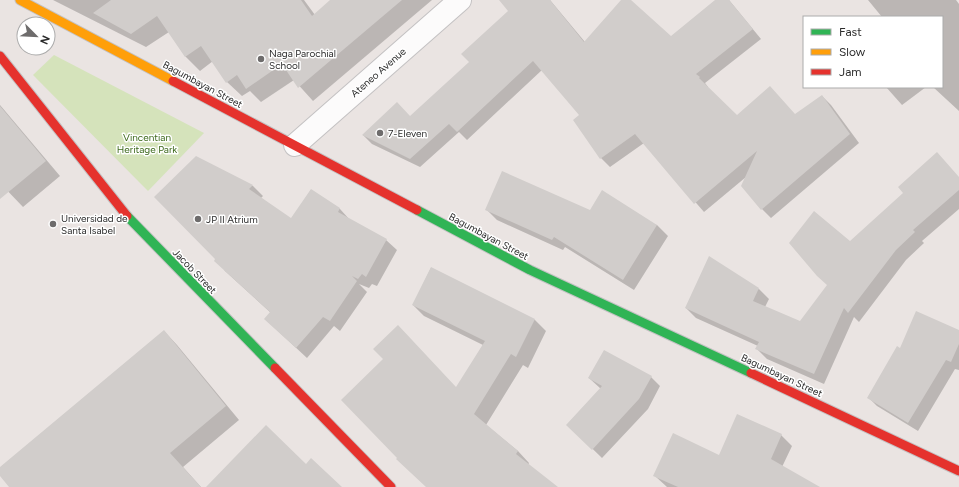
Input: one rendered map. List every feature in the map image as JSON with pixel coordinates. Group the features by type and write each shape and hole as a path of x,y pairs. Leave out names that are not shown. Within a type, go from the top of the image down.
{"main road":[{"name":"Bagumbayan Street","path":"20,0 530,270 873,429 959,471"},
{"name":"Jacob Street","path":"0,56 121,210 391,487"}],"street":[{"name":"Ateneo Avenue","path":"295,145 460,0"}],"green space":[{"name":"Vincentian Heritage Park","path":"53,56 56,56 204,133 148,191 33,75"}],"building":[{"name":"Naga Parochial School","path":"111,0 301,0 312,16 330,0 402,0 298,88 282,64 246,89 237,75 226,83 201,46 185,57 157,16 131,34 93,13"},
{"path":"499,0 550,0 584,42 621,0 631,0 671,36 715,0 729,0 753,29 696,74 700,77 699,78 737,115 770,86 795,114 822,95 850,134 761,210 741,186 757,151 694,204 635,134 600,159 573,120 579,115 533,61 457,132 449,124 410,159 362,135 397,102 410,116 469,62 461,54 508,11"},
{"path":"0,106 46,161 0,199"},
{"path":"937,152 959,177 959,190 913,230 915,232 896,250 848,313 844,308 814,374 755,349 759,342 685,308 709,256 759,288 753,301 800,321 827,285 817,276 789,243 814,211 850,241 903,193 898,187"},
{"path":"196,156 253,185 249,189 291,218 311,189 340,208 338,212 387,239 366,277 362,274 358,279 352,276 357,281 330,321 323,317 296,348 264,319 270,312 214,261 215,259 154,197"},
{"path":"502,171 590,210 602,190 657,225 623,280 554,237 552,240 485,210"},
{"path":"431,267 535,319 516,357 511,354 474,414 518,451 516,454 558,487 426,487 396,459 397,458 341,400 383,359 373,349 398,325 456,387 485,341 412,305"},
{"path":"916,311 959,330 959,344 951,362 946,360 908,423 867,398 897,346 900,348"},
{"path":"164,330 226,406 170,453 201,487 9,487 0,476 0,467"},
{"path":"604,350 652,376 639,399 592,450 566,425 602,386 588,378"},
{"path":"737,414 782,434 771,459 820,487 678,487 653,476 673,433 719,455"},
{"path":"266,425 306,464 311,458 342,487 206,487"}],"traffic: fast":[{"path":"417,210 530,270 751,373"},
{"path":"127,216 275,368"}],"traffic: slow":[{"path":"20,0 173,81"}],"traffic: jam":[{"path":"0,56 127,216"},
{"path":"173,81 417,210"},
{"path":"275,368 391,487"},
{"path":"751,373 959,471"}],"place":[{"name":"Naga Parochial School","path":"261,59"},
{"name":"7-Eleven","path":"380,133"},
{"name":"JP II Atrium","path":"198,219"},
{"name":"Universidad de Santa Isabel","path":"53,224"}]}
